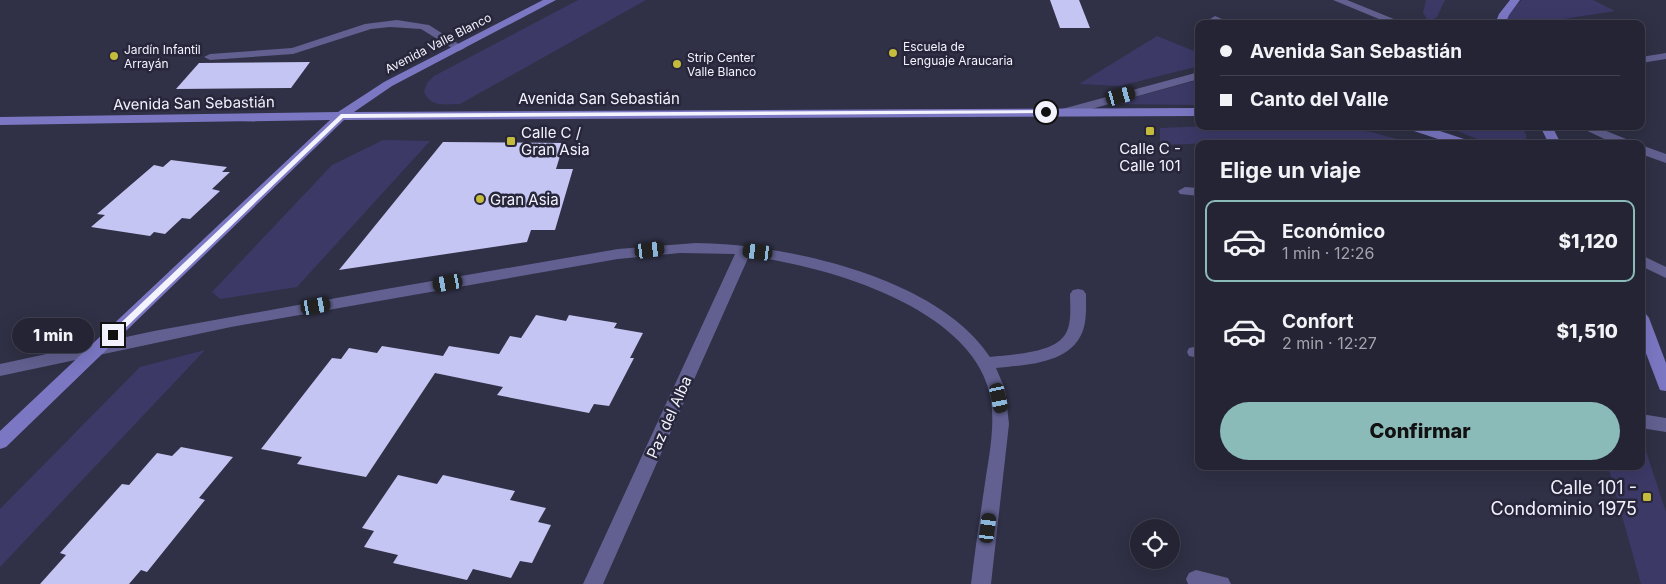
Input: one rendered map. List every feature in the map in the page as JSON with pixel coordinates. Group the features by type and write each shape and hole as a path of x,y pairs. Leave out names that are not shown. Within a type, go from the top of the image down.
{"main road":[{"name":"Avenida Valle Blanco","path":"0,442 341,116 383,87 551,0"},
{"path":"1502,20 1515,0"},
{"name":"Avenida San Sebastián","path":"0,121 341,116 1195,112"},
{"path":"1424,130 1454,140"},
{"path":"1645,329 1666,385"}],"street":[{"path":"1338,0 1390,20"},
{"path":"210,57 293,51 369,26 381,24 410,24 426,27 459,48"},
{"path":"1647,59 1666,56"},
{"path":"1647,59 1666,63"},
{"path":"1066,112 1195,76"},
{"path":"1593,130 1617,140"},
{"path":"1645,151 1666,159"},
{"path":"0,370 269,314 618,254 665,248 708,248 773,254 833,268 893,291 952,326 973,344 987,363 997,386 1002,410 981,584"},
{"name":"Paz del Alba","path":"593,584 744,250"},
{"path":"1645,262 1666,273"},
{"path":"987,363 1040,356 1064,347 1074,334 1078,310 1078,294"},
{"path":"1645,422 1666,425"},
{"path":"1196,579 1221,584"}],"shaded area":[{"path":"578,0 646,0 460,104 439,104 430,101 427,97 424,92 427,83 434,76"},
{"path":"1426,0 1445,0 1437,17 1432,20 1428,20 1423,13"},
{"path":"1522,0 1593,0 1615,11 1557,20 1506,20 1508,14"},
{"path":"1157,36 1195,51 1195,67 1120,86 1079,84"},
{"path":"1195,81 1195,105 1110,104"},
{"path":"1195,127 1195,130 1355,130 1401,140 1195,140 1195,144 1160,145 1160,128"},
{"path":"1454,130 1524,130 1527,137 1522,140 1480,140"},
{"path":"383,140 430,141 297,287 220,299 212,292 332,165"},
{"path":"205,350 0,567 0,509 140,367"},
{"path":"1645,448 1666,512 1666,584 1641,584 1609,470 1645,470"}],"building":[{"path":"1050,0 1079,0 1090,28 1060,28"},
{"path":"310,62 291,88 176,89 199,63"},
{"name":"Gran Asia","path":"443,142 564,143 556,169 573,169 555,230 531,230 527,242 339,270"},
{"path":"171,160 227,167 222,172 230,172 212,189 220,191 190,219 182,218 165,234 154,232 150,236 91,227 105,215 97,214 154,165 163,167"},
{"path":"536,315 566,321 569,315 617,323 614,328 643,333 630,358 634,358 609,406 594,404 589,413 497,395 503,387 435,373 366,477 297,464 302,457 261,449 332,358 341,359 349,348 377,353 382,346 443,356 449,346 499,354 510,336 521,338"},
{"path":"181,447 233,457 199,498 205,500 147,572 141,570 129,584 40,584 66,555 60,553 122,484 129,485 157,453 172,456"},
{"path":"398,475 437,484 443,475 515,491 510,500 546,508 538,522 551,525 532,563 520,561 511,578 473,569 467,580 393,563 398,555 364,547 374,531 362,528"}],"place":[{"name":"Escuela de Lenguaje Araucaria","path":"893,53"},
{"name":"Jardín Infantil Arrayán","path":"114,56"},
{"name":"Strip Center Valle Blanco","path":"677,64"},
{"name":"Calle C - Calle 101","path":"1150,131"},
{"name":"Calle C / Gran Asia","path":"511,141"},
{"name":"Gran Asia","path":"480,199"},
{"name":"Calle 101 - Condominio 1975","path":"1647,497"}],"route":[{"path":"113,335 341,116 1046,112"}]}
